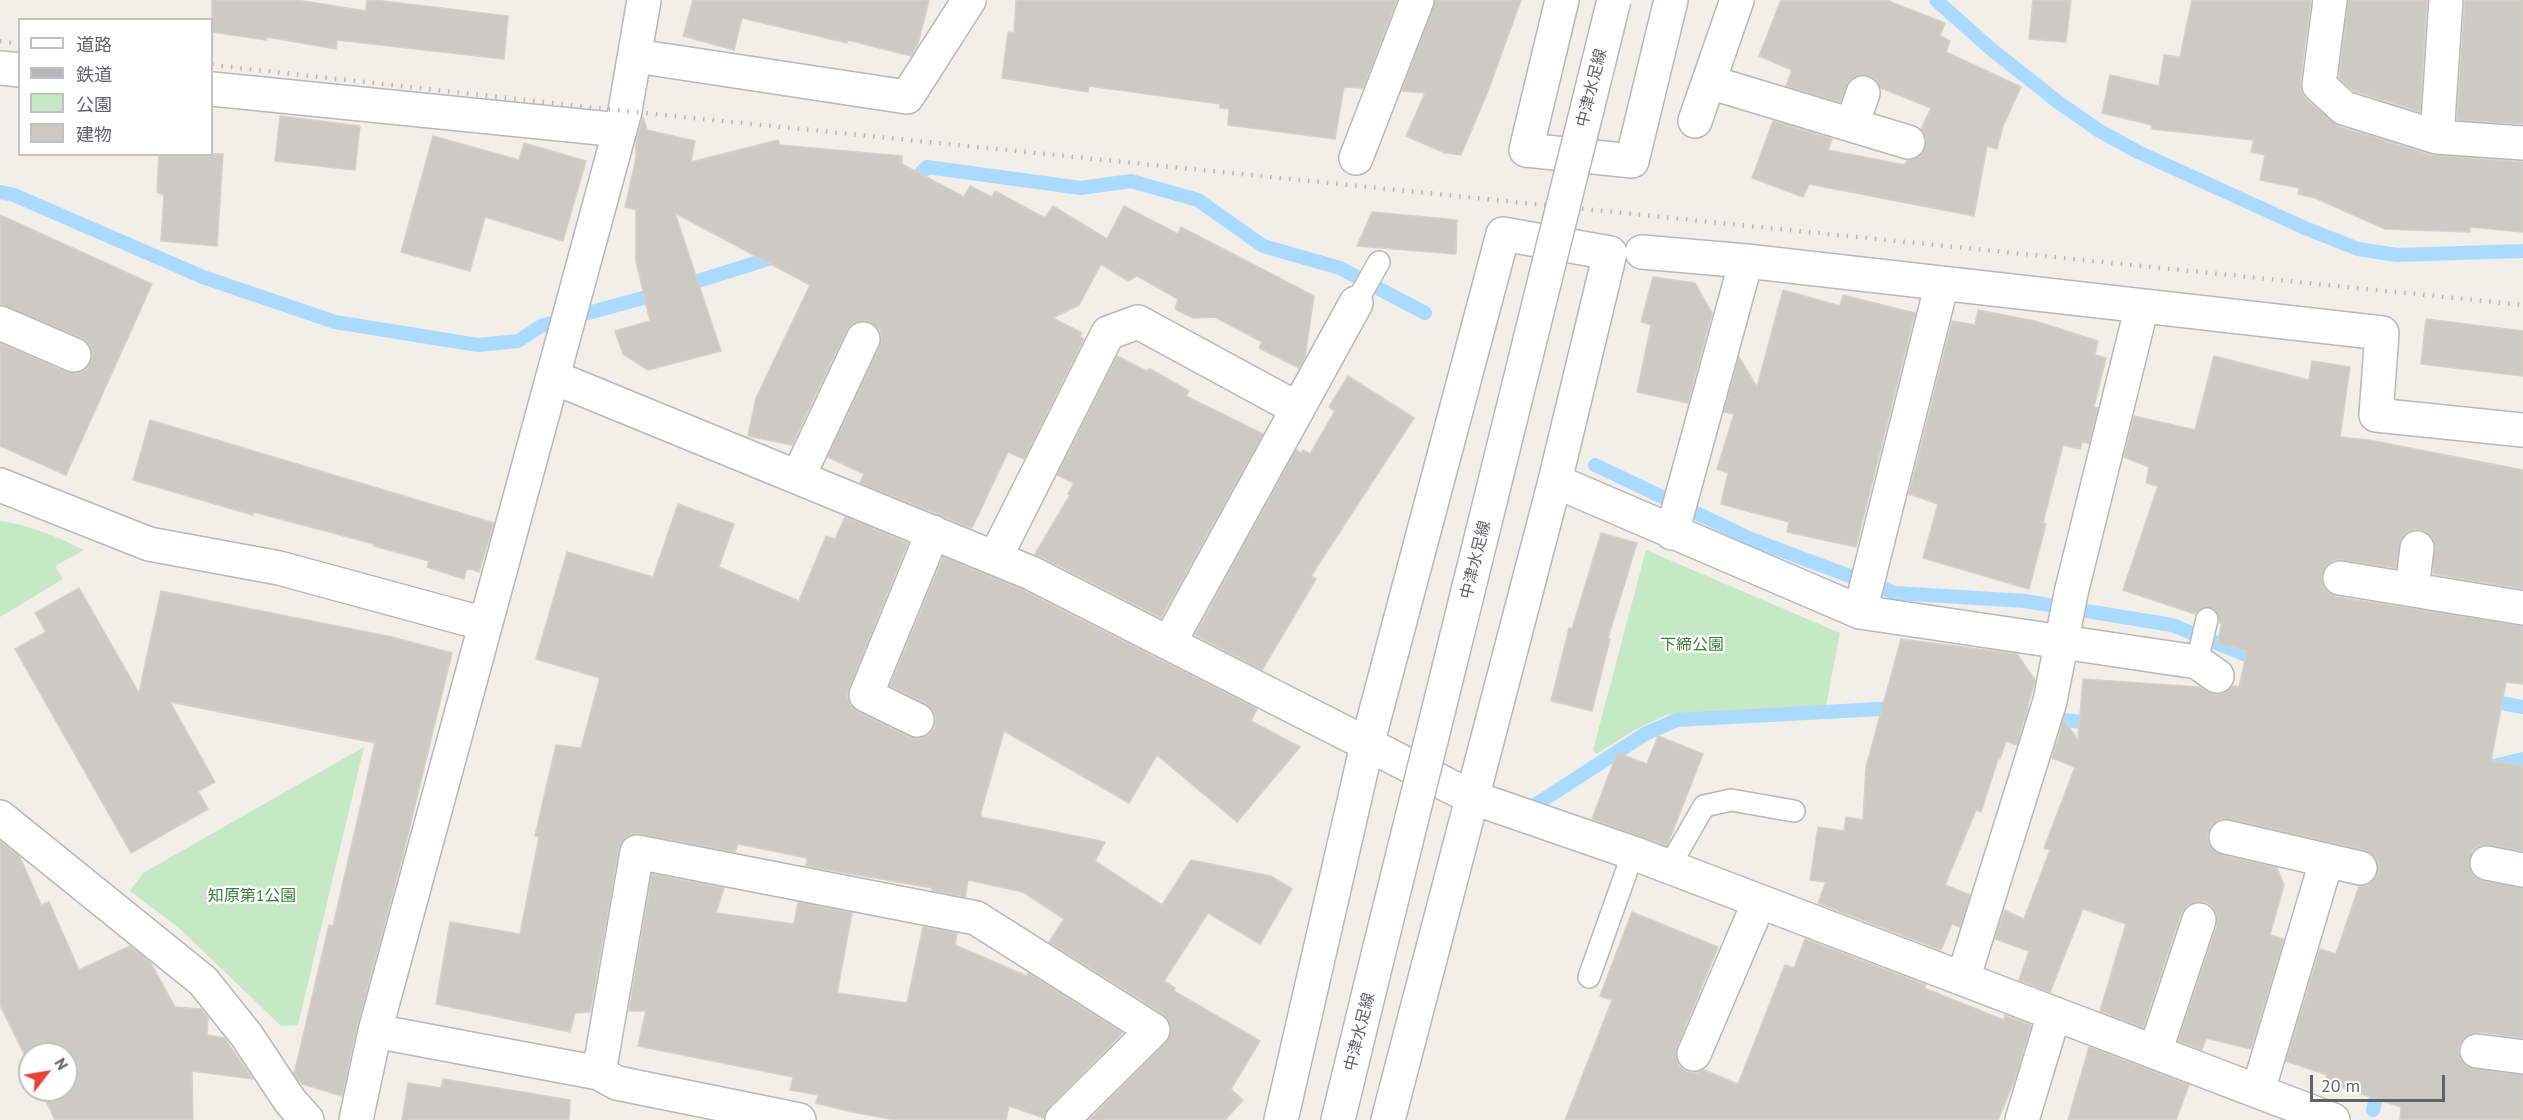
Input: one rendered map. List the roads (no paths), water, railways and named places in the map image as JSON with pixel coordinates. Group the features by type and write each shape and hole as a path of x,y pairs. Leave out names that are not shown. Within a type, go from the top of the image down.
{"street":[{"path":"356,1120 375,1031 620,130 636,56 641,0"},
{"path":"636,56 907,97 969,0"},
{"path":"1356,158 1417,0"},
{"path":"1562,0 1526,150 1632,161 1671,0"},
{"name":"中津水足線","path":"1338,1120 1614,0"},
{"path":"1695,121 1737,0"},
{"path":"2330,0 2319,85 2344,108 2437,136 2523,143"},
{"path":"2437,136 2446,0"},
{"path":"0,68 18,70"},
{"path":"1708,82 1908,142"},
{"path":"213,89 620,130"},
{"path":"1852,125 1863,93"},
{"path":"1281,1120 1367,745 1503,234 1610,253 1555,481 1388,1120"},
{"path":"1642,252 1746,261 2382,333 2376,415 2523,430"},
{"path":"1672,533 1746,261"},
{"path":"1865,591 1942,283"},
{"path":"1169,643 1356,303"},
{"path":"1963,979 2047,716 2066,618 2142,306"},
{"path":"995,558 1108,333 1138,322 1298,409"},
{"path":"0,324 75,355"},
{"path":"798,477 863,339"},
{"path":"553,377 1031,573 1471,797 1633,853 2333,1120"},
{"path":"1555,481 1672,533 1865,591 2066,618 2205,662"},
{"path":"0,485 149,544 279,568 485,624"},
{"path":"917,720 866,695 933,532"},
{"path":"2412,589 2417,548"},
{"path":"2340,578 2523,608"},
{"path":"0,817 203,981 247,1036 290,1101 307,1120"},
{"path":"2226,837 2326,862 2360,868"},
{"path":"599,1073 637,852 976,918 1153,1030 1062,1120"},
{"path":"2258,1091 2326,862"},
{"path":"2487,863 2523,870"},
{"path":"1694,1054 1760,902"},
{"path":"2155,1052 2199,920"},
{"path":"2022,1120 2054,1014"},
{"path":"375,1031 599,1073 617,1083 799,1120"},
{"path":"2477,1051 2523,1057"}],"lane":[{"path":"1356,303 1379,262"},
{"path":"2205,662 2207,619"},
{"path":"1669,867 1704,806 1731,800 1794,811"},
{"path":"1589,977 1633,853"}],"waterway":[{"path":"1936,0 1991,49 2058,102 2098,130 2138,152 2305,228 2358,249 2397,255 2523,251"},
{"path":"908,186 927,167 1081,188 1131,181 1198,200 1263,246 1340,268 1425,313"},
{"path":"0,192 14,195 203,277 335,322 478,345 518,341 541,326 661,293"},
{"path":"682,286 781,255"},
{"path":"1595,465 1751,539 1895,593 2025,601 2172,625 2261,661"},
{"path":"2484,700 2523,707"},
{"path":"1532,807 1645,734 1677,720 1898,708"},
{"path":"2007,713 2098,724"},
{"path":"2490,767 2523,759"},
{"path":"2373,1110 2380,1082"}],"railway":[{"path":"0,41 18,44"},
{"path":"213,65 625,111 2523,305"}],"park label":[{"name":"下締公園","path":"1692,645"},
{"name":"知原第1公園","path":"252,896"}]}
